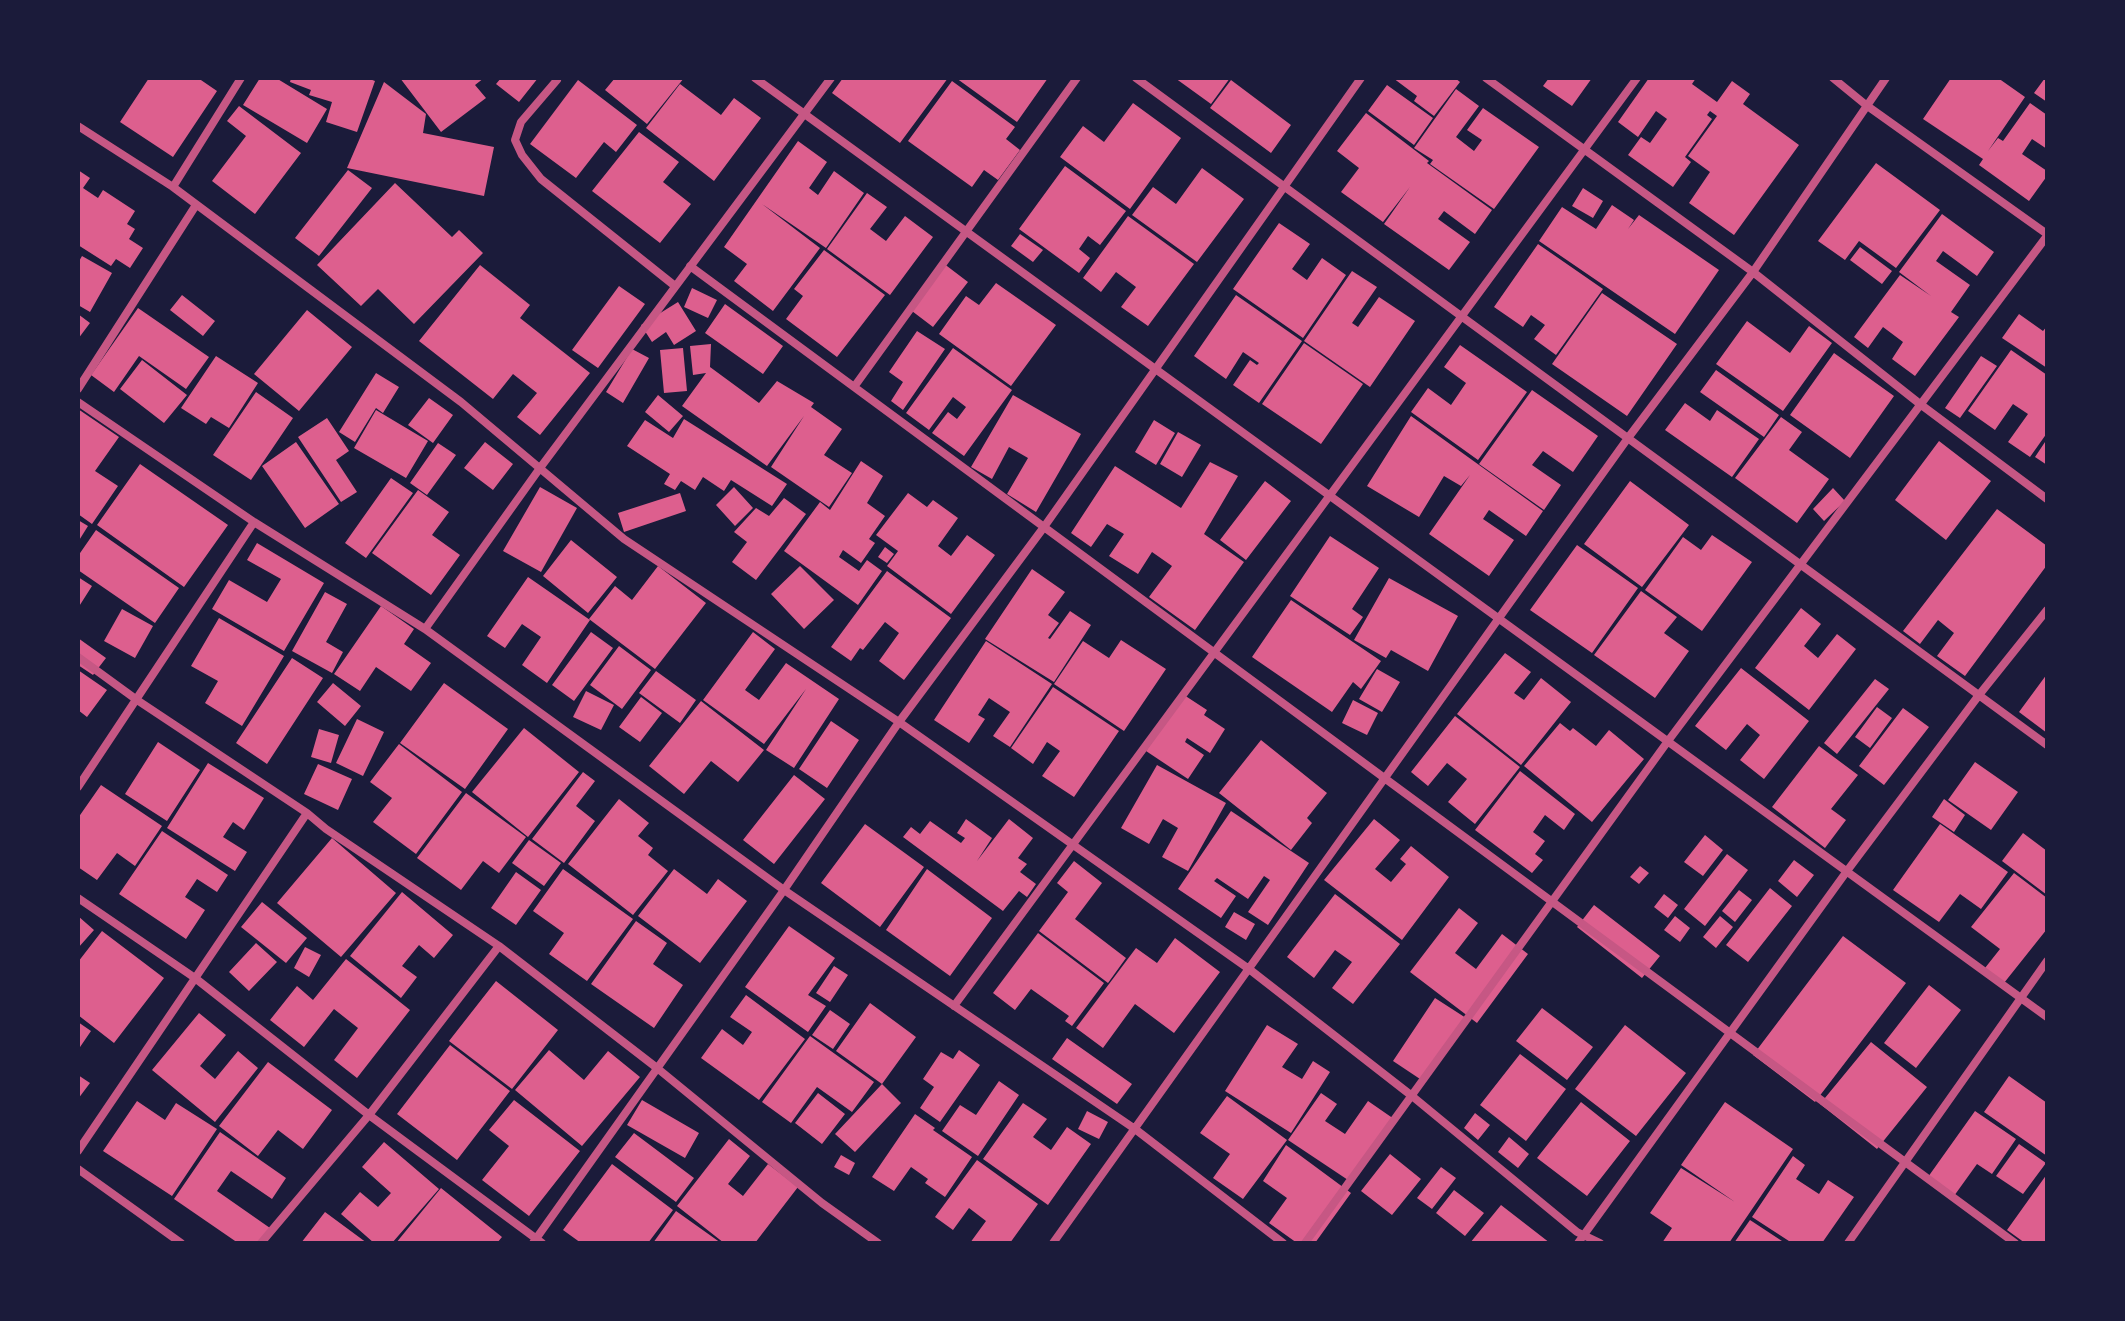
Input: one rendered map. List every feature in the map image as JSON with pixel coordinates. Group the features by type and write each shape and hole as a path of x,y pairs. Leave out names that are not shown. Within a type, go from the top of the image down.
{"street":[{"path":"173,187 241,78"},
{"path":"555,78 557,80 521,122 515,140 522,155 541,179 675,286"},
{"path":"755,78 2047,1017"},
{"path":"425,629 540,468 831,78"},
{"path":"854,387 1077,78"},
{"path":"1136,78 2047,745"},
{"path":"78,898 195,978 537,1242 899,722 1044,527 1361,78"},
{"path":"1486,78 1753,272 1920,404 2047,499"},
{"path":"954,1006 1637,78"},
{"path":"1305,1243 1668,741 2047,235 1833,78"},
{"path":"1053,1243 1628,438 1753,272 1886,78"},
{"path":"78,126 173,187 461,402 624,539 899,722 1249,969 1412,1096 1577,1232 1600,1243"},
{"path":"78,389 196,205"},
{"path":"690,266 2015,1243"},
{"path":"78,402 254,522 425,629 784,890 1135,1129 1283,1243"},
{"path":"78,787 254,522"},
{"path":"1578,1243 1847,871 2047,610"},
{"path":"78,657 499,946 657,1068 822,1203 878,1243"},
{"path":"78,1151 307,813"},
{"path":"261,1243 369,1115 499,946"},
{"path":"1848,1243 2047,961"},
{"path":"78,1169 181,1243"}],"building":[{"path":"149,78 198,78 217,91 173,157 120,122"},
{"path":"260,78 276,78 327,109 307,143 243,105"},
{"path":"291,78 367,78 375,81 357,132 326,122 332,102 309,95 311,90 290,82"},
{"path":"400,78 484,78 475,85 486,98 441,132"},
{"path":"501,78 538,78 519,102 496,84"},
{"path":"615,78 684,78 647,124 605,90"},
{"path":"843,78 948,78 900,143 832,93"},
{"path":"956,78 1048,78 1017,122"},
{"path":"1175,78 1230,78 1211,104"},
{"path":"1393,78 1455,78 1460,82 1434,116 1414,101 1417,96"},
{"path":"1549,78 1592,78 1572,106 1543,86"},
{"path":"1649,78 1696,78 1692,84 1717,102 1732,81 1750,94 1743,104 1799,145 1734,235 1689,203 1710,172 1688,156 1717,116 1710,111 1707,115 1712,119 1685,157 1691,162 1673,187 1628,155 1641,137 1650,143 1667,119 1656,111 1638,137 1618,122"},
{"path":"1951,78 1998,78 2025,97 1988,151 1998,138 2003,141 2030,103 2047,115 2047,149 2032,139 2022,154 2047,171 2047,176 2029,201 1979,165 1983,159 1923,119"},
{"path":"2047,78 2047,102 2034,93"},
{"path":"578,80 637,125 616,152 604,142 576,178 530,144"},
{"path":"1231,80 1291,125 1271,153 1210,108"},
{"path":"952,81 1015,127 1006,139 1020,150 998,180 984,170 972,187 908,141"},
{"path":"384,82 426,114 423,133 494,147 484,196 347,168"},
{"path":"680,84 721,115 734,98 761,118 714,181 646,128"},
{"path":"1387,85 1433,118 1414,145 1368,111"},
{"path":"1456,89 1479,106 1456,137 1474,151 1482,140 1467,130 1483,108 1539,147 1494,209 1430,164 1433,160 1414,148"},
{"path":"1133,103 1181,138 1130,209 1060,157 1083,126 1104,142"},
{"path":"239,106 301,153 255,214 212,181 246,136 227,121"},
{"path":"1366,113 1429,161 1427,163 1492,210 1475,234 1444,211 1438,219 1470,242 1449,270 1384,224 1410,187 1383,222 1341,192 1359,168 1337,151"},
{"path":"639,132 679,162 663,182 691,204 660,243 592,191"},
{"path":"798,141 827,162 809,188 818,195 834,171 864,193 826,248 762,204 820,248 773,311 734,281 747,264 724,247"},
{"path":"1876,163 1940,210 1896,268 1859,241 1845,260 1818,241"},
{"path":"1065,166 1126,211 1100,245 1088,236 1079,249 1090,258 1079,273 1019,229"},
{"path":"1202,168 1244,199 1197,262 1132,215 1153,187 1176,204"},
{"path":"78,170 90,178 83,188 98,198 103,190 135,211 127,224 135,229 129,239 143,248 130,268 116,259 111,266 78,245"},
{"path":"348,170 372,188 319,256 295,238"},
{"path":"395,183 452,237 459,230 483,253 414,324 378,289 361,306 317,265"},
{"path":"1583,188 1603,201 1593,218 1572,206"},
{"path":"867,193 887,207 870,229 886,241 905,216 933,237 890,295 827,249"},
{"path":"1612,205 1634,220 1628,229 1639,215 1719,270 1675,334 1539,241 1562,207 1596,229"},
{"path":"1942,214 1994,252 1977,276 1943,251 1936,261 1970,285 1951,312 1959,317 1915,376 1892,359 1903,342 1883,327 1868,348 1854,337 1900,275 1931,296 1899,272"},
{"path":"1128,216 1194,264 1148,326 1121,307 1136,287 1116,272 1101,292 1083,278"},
{"path":"1279,223 1310,244 1292,269 1307,280 1322,258 1346,275 1303,338 1233,289"},
{"path":"1020,234 1043,250 1033,262 1011,246"},
{"path":"1538,244 1603,289 1556,355 1534,339 1545,325 1531,315 1523,327 1494,307"},
{"path":"1860,247 1892,271 1882,284 1850,260"},
{"path":"824,250 885,295 837,357 786,319 803,296 794,289"},
{"path":"82,256 112,273 90,312 78,305 78,263"},
{"path":"943,263 968,282 933,327 908,308"},
{"path":"480,265 530,305 520,318 590,373 540,435 517,417 537,393 513,374 493,399 419,341"},
{"path":"1352,271 1377,287 1352,323 1358,327 1379,297 1415,321 1370,387 1304,341"},
{"path":"996,283 1056,325 1011,386 939,334 966,296 979,305"},
{"path":"619,286 645,304 598,368 572,350"},
{"path":"692,288 717,300 708,318 684,307"},
{"path":"1602,293 1677,344 1627,416 1552,364"},
{"path":"182,295 215,321 203,336 170,310"},
{"path":"1236,295 1302,341 1259,403 1233,385 1250,360 1257,365 1259,363 1243,352 1226,379 1194,356"},
{"path":"678,302 696,331 674,345 666,332 652,342 641,325"},
{"path":"725,304 783,346 763,374 705,333"},
{"path":"138,308 209,357 186,389 139,356 114,392 91,375"},
{"path":"307,310 352,347 299,411 254,374"},
{"path":"78,314 90,323 78,339"},
{"path":"2019,314 2043,331 2047,326 2047,368 2002,338"},
{"path":"1747,321 1790,353 1809,326 1832,343 1783,411 1716,364"},
{"path":"917,331 945,349 903,410 891,401 903,382 889,372"},
{"path":"1304,343 1363,384 1321,444 1262,404"},
{"path":"711,344 710,367 759,403 777,381 814,403 811,407 842,429 824,455 852,473 829,507 771,467 804,416 767,466 682,406 706,373 693,375 690,346"},
{"path":"1460,345 1527,392 1478,460 1411,412 1428,388 1451,405 1466,383 1444,367"},
{"path":"683,348 687,391 664,393 660,350"},
{"path":"953,348 1012,390 964,456 932,433 948,412 957,419 966,407 953,397 929,430 906,413"},
{"path":"632,349 649,358 623,403 606,392"},
{"path":"2011,350 2047,375 2047,433 2030,457 2008,442 2028,414 2013,404 1995,430 1968,411"},
{"path":"1834,353 1894,396 1850,458 1790,415"},
{"path":"216,356 258,383 229,428 211,417 206,424 181,408"},
{"path":"1981,356 1997,366 1960,418 1945,408"},
{"path":"142,360 187,395 164,423 120,389"},
{"path":"1716,370 1779,415 1764,437 1700,392"},
{"path":"376,373 399,387 383,413 376,408 355,442 339,432"},
{"path":"1532,390 1598,436 1573,472 1543,451 1532,465 1561,485 1544,510 1479,464"},
{"path":"256,392 293,418 251,480 213,455"},
{"path":"658,395 683,416 669,432 645,412"},
{"path":"1013,395 1081,434 1036,512 1007,494 1028,458 1009,447 992,479 971,467"},
{"path":"429,398 453,415 433,443 408,425"},
{"path":"1685,403 1710,421 1717,410 1759,439 1732,477 1665,430"},
{"path":"78,409 119,437 95,471 118,486 92,524 78,514"},
{"path":"376,410 428,441 406,478 354,448"},
{"path":"1411,416 1543,511 1526,536 1489,510 1483,519 1514,540 1489,576 1429,534 1470,475 1461,486 1444,476 1419,517 1367,486"},
{"path":"1781,417 1802,432 1789,450 1829,479 1797,523 1735,478"},
{"path":"327,418 349,451 336,460 357,492 341,502 298,437"},
{"path":"684,419 787,484 772,506 731,480 724,491 703,477 695,490 681,481 675,490 664,484 670,474 627,446 645,420 673,438"},
{"path":"1154,420 1175,433 1156,465 1135,452"},
{"path":"1178,432 1201,445 1182,477 1160,464"},
{"path":"2047,439 2047,465 2035,457"},
{"path":"1939,441 1991,481 1946,540 1895,500"},
{"path":"296,442 339,504 305,528 262,466"},
{"path":"485,442 513,464 493,490 464,468"},
{"path":"438,443 456,455 427,495 410,483"},
{"path":"861,461 883,476 867,503 885,516 869,539 875,543 861,563 843,550 839,557 859,571 867,560 882,571 858,605 784,551 820,502 830,510"},
{"path":"1210,462 1238,476 1204,534 1244,562 1195,630 1149,597 1172,566 1152,552 1138,574 1109,556 1124,534 1107,524 1091,547 1071,533 1115,466 1181,508"},
{"path":"140,464 228,525 184,587 97,525"},
{"path":"391,478 413,493 366,558 345,543"},
{"path":"1265,481 1291,501 1246,560 1220,540"},
{"path":"1630,481 1689,525 1642,587 1584,544"},
{"path":"540,487 577,508 541,572 503,551"},
{"path":"734,487 753,508 735,526 716,505"},
{"path":"1833,488 1845,501 1824,521 1813,509"},
{"path":"418,490 449,512 432,535 460,555 431,595 372,553"},
{"path":"680,493 686,511 624,532 618,513"},
{"path":"908,493 927,507 933,500 958,518 938,546 951,556 967,535 995,555 951,614 887,566 898,551 876,535"},
{"path":"784,498 806,514 756,580 732,562 747,542 734,532 756,508 769,516"},
{"path":"1997,509 2047,546 2047,565 1965,676 1937,656 1954,633 1938,620 1920,644 1903,631"},
{"path":"78,520 88,526 78,542"},
{"path":"96,530 179,588 155,623 78,570 78,556"},
{"path":"1712,535 1752,562 1702,631 1645,590 1683,537 1701,550"},
{"path":"1330,536 1379,568 1352,609 1363,617 1350,635 1290,596"},
{"path":"571,540 617,577 588,613 543,576"},
{"path":"257,543 324,583 284,651 212,609 229,580 267,602 281,579 247,560"},
{"path":"1577,545 1638,588 1592,653 1530,610"},
{"path":"885,547 894,554 887,563 878,557"},
{"path":"658,566 706,603 655,669 589,619 615,586 632,600"},
{"path":"800,566 834,600 804,629 771,594"},
{"path":"1032,569 1065,592 1048,615 1059,623 1048,638 1070,611 1091,625 1054,682 985,639"},
{"path":"887,571 951,618 904,680 879,661 899,633 885,622 851,661 831,647"},
{"path":"78,577 92,586 78,608"},
{"path":"528,577 590,620 547,683 522,665 541,637 522,624 505,648 487,636"},
{"path":"1389,578 1458,616 1428,671 1391,650 1386,658 1354,640"},
{"path":"1641,591 1677,617 1664,633 1689,651 1655,698 1594,655"},
{"path":"325,592 347,604 326,642 343,652 332,673 292,651"},
{"path":"1291,600 1381,661 1361,689 1353,682 1332,712 1252,657"},
{"path":"381,606 414,629 404,644 431,663 411,691 376,667 360,691 334,674"},
{"path":"1801,608 1821,624 1804,646 1818,658 1837,634 1856,649 1809,710 1755,668"},
{"path":"122,609 153,626 135,658 104,641"},
{"path":"219,618 284,656 242,726 205,703 218,681 191,666"},
{"path":"591,632 613,648 574,701 552,685"},
{"path":"753,632 775,649 745,690 759,700 786,663 839,699 794,768 766,750 806,689 764,744 703,700"},
{"path":"78,638 106,658 93,675 78,665"},
{"path":"1121,640 1166,669 1124,731 1054,684 1083,641 1109,658"},
{"path":"986,641 1052,684 1010,747 993,736 1010,712 989,698 978,715 985,719 969,743 934,720"},
{"path":"619,646 651,670 622,709 590,685"},
{"path":"1505,653 1531,672 1514,693 1524,700 1541,678 1571,702 1521,765 1457,714"},
{"path":"292,658 323,678 267,764 236,743"},
{"path":"1741,668 1809,721 1764,779 1740,760 1760,735 1747,724 1726,750 1695,726"},
{"path":"1377,669 1400,682 1382,712 1359,699"},
{"path":"78,670 107,690 87,717 78,710"},
{"path":"656,671 696,700 680,723 639,693"},
{"path":"2047,674 2047,733 2019,712"},
{"path":"1875,679 1889,689 1837,754 1824,743"},
{"path":"333,683 361,706 345,726 317,702"},
{"path":"444,683 508,729 465,789 400,743"},
{"path":"1053,687 1119,731 1074,797 1042,776 1060,751 1047,742 1033,764 1011,748"},
{"path":"586,691 614,705 601,730 573,717"},
{"path":"1184,695 1207,710 1204,715 1225,729 1210,753 1187,738 1185,742 1204,755 1188,779 1146,751"},
{"path":"641,697 662,713 640,742 619,727"},
{"path":"1353,700 1378,713 1367,735 1342,723"},
{"path":"701,701 764,750 738,782 711,761 684,794 649,766"},
{"path":"1877,707 1892,718 1870,748 1855,737"},
{"path":"1903,708 1929,727 1884,785 1859,766"},
{"path":"1455,716 1520,767 1475,824 1448,802 1467,779 1447,763 1428,786 1411,772"},
{"path":"357,719 384,732 363,776 336,763"},
{"path":"831,721 859,740 827,788 799,769"},
{"path":"1560,723 1570,731 1573,728 1596,746 1609,730 1644,759 1592,822 1524,766"},
{"path":"524,728 579,772 528,837 472,792"},
{"path":"319,729 339,735 331,763 311,757"},
{"path":"1261,740 1327,793 1307,818 1312,823 1291,850 1219,793"},
{"path":"158,742 200,770 167,821 125,794"},
{"path":"399,744 462,792 416,854 373,822 392,798 370,782"},
{"path":"1819,746 1858,775 1831,809 1846,820 1825,848 1772,807"},
{"path":"1975,762 2018,792 1991,830 1948,800"},
{"path":"208,763 264,798 244,830 233,822 223,837 247,852 235,871 167,828"},
{"path":"318,764 352,779 338,810 304,794"},
{"path":"1157,765 1226,803 1188,871 1162,857 1178,828 1163,819 1149,844 1121,828"},
{"path":"1520,771 1575,814 1564,830 1545,815 1533,832 1545,841 1535,854 1543,860 1532,873 1475,830"},
{"path":"583,772 595,781 576,806 595,821 564,863 532,839"},
{"path":"794,775 825,799 774,864 743,840"},
{"path":"101,785 162,826 135,866 117,853 97,880 78,867 78,818"},
{"path":"466,793 526,837 499,873 483,861 461,890 417,858"},
{"path":"619,799 649,823 638,836 653,848 648,855 668,871 633,915 568,864"},
{"path":"1944,799 1965,815 1954,832 1932,817"},
{"path":"1231,811 1309,863 1268,925 1248,912 1270,880 1264,876 1248,899 1217,878 1214,881 1236,896 1221,918 1178,889"},
{"path":"966,819 992,838 977,861 1009,819 1033,838 1018,858 1027,864 1020,872 1036,884 1027,897 1019,891 1003,911 903,837 911,827 920,834 930,821 961,843 965,838 957,833"},
{"path":"1374,819 1400,840 1375,869 1391,882 1406,864 1400,859 1411,846 1449,877 1402,940 1324,880"},
{"path":"865,824 924,867 880,927 821,883"},
{"path":"1940,824 2008,872 1981,909 1960,894 1939,922 1893,890"},
{"path":"162,831 228,875 217,892 197,879 185,897 205,910 186,939 119,894"},
{"path":"2023,833 2047,851 2047,895 2002,861"},
{"path":"1705,835 1723,850 1703,876 1684,862"},
{"path":"332,838 396,893 341,957 277,903"},
{"path":"529,840 561,863 544,886 512,863"},
{"path":"1727,854 1748,870 1705,926 1684,909"},
{"path":"1794,860 1814,875 1797,897 1778,881"},
{"path":"1074,861 1102,883 1075,919 1126,958 1108,983 1039,931 1068,892 1057,883"},
{"path":"1640,866 1649,873 1639,884 1630,877"},
{"path":"563,869 633,919 587,981 549,954 564,933 533,911"},
{"path":"674,869 707,894 718,879 747,901 700,963 638,916"},
{"path":"927,869 992,918 950,976 886,930"},
{"path":"516,872 541,890 516,925 491,908"},
{"path":"2014,873 2047,898 2047,929 2004,983 1985,968 2000,949 1971,927"},
{"path":"1770,888 1792,906 1748,962 1726,945"},
{"path":"1739,890 1752,900 1735,922 1722,911"},
{"path":"402,892 453,935 434,958 419,945 402,966 417,977 401,998 350,956"},
{"path":"1335,894 1400,944 1353,1004 1332,988 1352,962 1335,950 1314,978 1287,957"},
{"path":"1664,894 1678,905 1668,918 1654,907"},
{"path":"262,902 307,938 286,963 241,927"},
{"path":"1594,905 1660,956 1642,978 1577,927"},
{"path":"1459,908 1478,923 1455,953 1476,969 1502,934 1528,954 1477,1023 1410,972"},
{"path":"1234,912 1255,924 1246,940 1225,927"},
{"path":"78,916 94,930 78,948"},
{"path":"1675,916 1690,928 1680,942 1664,930"},
{"path":"1720,916 1733,927 1716,948 1703,937"},
{"path":"636,921 667,943 653,964 683,985 654,1028 591,984"},
{"path":"789,926 835,958 808,995 826,1006 808,1032 745,987"},
{"path":"102,931 164,978 114,1043 78,1015 78,962"},
{"path":"1038,933 1104,983 1072,1026 1065,1021 1069,1016 1031,989 1015,1010 993,993"},
{"path":"1843,936 1906,983 1815,1102 1753,1055"},
{"path":"1175,938 1220,972 1174,1033 1135,1004 1103,1048 1076,1028 1136,948 1157,963"},
{"path":"256,943 277,962 249,991 229,972"},
{"path":"305,947 321,955 309,977 294,968"},
{"path":"346,959 410,1010 357,1078 334,1060 358,1028 334,1009 304,1047 270,1020 297,986 313,1000"},
{"path":"834,966 848,975 830,1002 816,993"},
{"path":"496,981 558,1030 512,1089 449,1041"},
{"path":"1929,985 1961,1010 1916,1068 1884,1043"},
{"path":"746,995 805,1039 759,1100 701,1058 722,1029 743,1045 752,1032 730,1017"},
{"path":"1435,998 1466,1018 1423,1081 1393,1061"},
{"path":"870,1003 916,1037 882,1084 836,1051"},
{"path":"1542,1008 1593,1047 1567,1080 1516,1041"},
{"path":"830,1010 850,1024 833,1049 812,1035"},
{"path":"199,1013 226,1035 200,1066 215,1079 238,1051 258,1068 215,1122 152,1070"},
{"path":"78,1022 91,1031 78,1050"},
{"path":"1267,1025 1298,1044 1282,1067 1302,1079 1313,1061 1330,1072 1291,1133 1225,1091"},
{"path":"1625,1025 1686,1073 1636,1136 1575,1089"},
{"path":"810,1036 874,1082 852,1112 817,1087 791,1123 762,1102"},
{"path":"1067,1038 1132,1084 1117,1104 1052,1059"},
{"path":"1871,1042 1927,1087 1877,1149 1820,1104"},
{"path":"450,1045 510,1091 457,1160 397,1114"},
{"path":"549,1050 584,1080 608,1051 640,1077 582,1146 515,1090"},
{"path":"959,1050 980,1065 940,1122 920,1108 934,1087 923,1079 941,1052 953,1059"},
{"path":"1520,1054 1566,1089 1526,1141 1480,1105"},
{"path":"268,1062 332,1110 303,1149 278,1130 258,1156 219,1126"},
{"path":"78,1075 90,1083 78,1099"},
{"path":"2009,1076 2047,1103 2047,1156 1984,1112"},
{"path":"999,1081 1019,1095 978,1156 942,1131 960,1105 976,1115"},
{"path":"882,1084 901,1103 855,1152 835,1134"},
{"path":"818,1093 845,1114 822,1144 795,1123"},
{"path":"1321,1093 1337,1104 1325,1121 1345,1134 1368,1101 1394,1119 1351,1182 1288,1140"},
{"path":"1227,1096 1287,1140 1243,1199 1213,1178 1230,1154 1200,1133"},
{"path":"514,1100 580,1151 529,1216 482,1180 509,1146 489,1130"},
{"path":"642,1100 699,1133 685,1158 627,1125"},
{"path":"137,1101 165,1120 176,1103 217,1129 172,1196 103,1151"},
{"path":"1581,1102 1630,1141 1587,1196 1537,1158"},
{"path":"1725,1102 1793,1149 1729,1243 1662,1243 1672,1228 1650,1213 1681,1168 1735,1202 1681,1165"},
{"path":"1023,1103 1047,1119 1033,1137 1051,1150 1067,1127 1091,1144 1048,1205 983,1159"},
{"path":"1087,1111 1108,1122 1099,1139 1078,1129"},
{"path":"1975,1111 2016,1139 1992,1174 1977,1164 1954,1196 1928,1177"},
{"path":"1475,1113 1490,1125 1478,1140 1464,1128"},
{"path":"915,1114 972,1157 945,1197 925,1183 928,1179 911,1167 894,1191 872,1177"},
{"path":"220,1132 286,1178 272,1199 231,1171 217,1191 270,1228 260,1243 238,1243 174,1199"},
{"path":"634,1133 694,1178 676,1202 615,1157"},
{"path":"1509,1137 1529,1154 1518,1168 1498,1152"},
{"path":"729,1139 750,1156 728,1184 743,1196 768,1164 798,1187 755,1243 724,1243 677,1206"},
{"path":"384,1142 439,1189 392,1243 374,1243 341,1214 360,1192 378,1207 391,1193 362,1167"},
{"path":"2019,1144 2046,1163 2023,1194 1996,1176"},
{"path":"1286,1145 1351,1193 1315,1243 1297,1243 1269,1223 1287,1198 1263,1181"},
{"path":"1390,1154 1421,1179 1392,1215 1361,1191"},
{"path":"841,1155 855,1163 849,1175 834,1167"},
{"path":"1793,1156 1805,1165 1796,1179 1819,1194 1828,1180 1854,1197 1822,1243 1792,1243 1752,1217"},
{"path":"977,1160 1038,1204 1010,1243 970,1243 986,1221 969,1208 953,1230 935,1217"},
{"path":"612,1164 673,1210 648,1243 581,1243 563,1230"},
{"path":"1441,1167 1456,1178 1432,1209 1417,1198"},
{"path":"2047,1174 2047,1243 2025,1243 2007,1230"},
{"path":"441,1188 502,1237 497,1243 396,1243"},
{"path":"1454,1190 1484,1213 1465,1236 1436,1213"},
{"path":"1501,1205 1550,1243 1470,1243"},
{"path":"676,1211 721,1243 653,1243"},
{"path":"325,1212 367,1243 301,1243"},
{"path":"1750,1220 1785,1243 1734,1243"}]}
